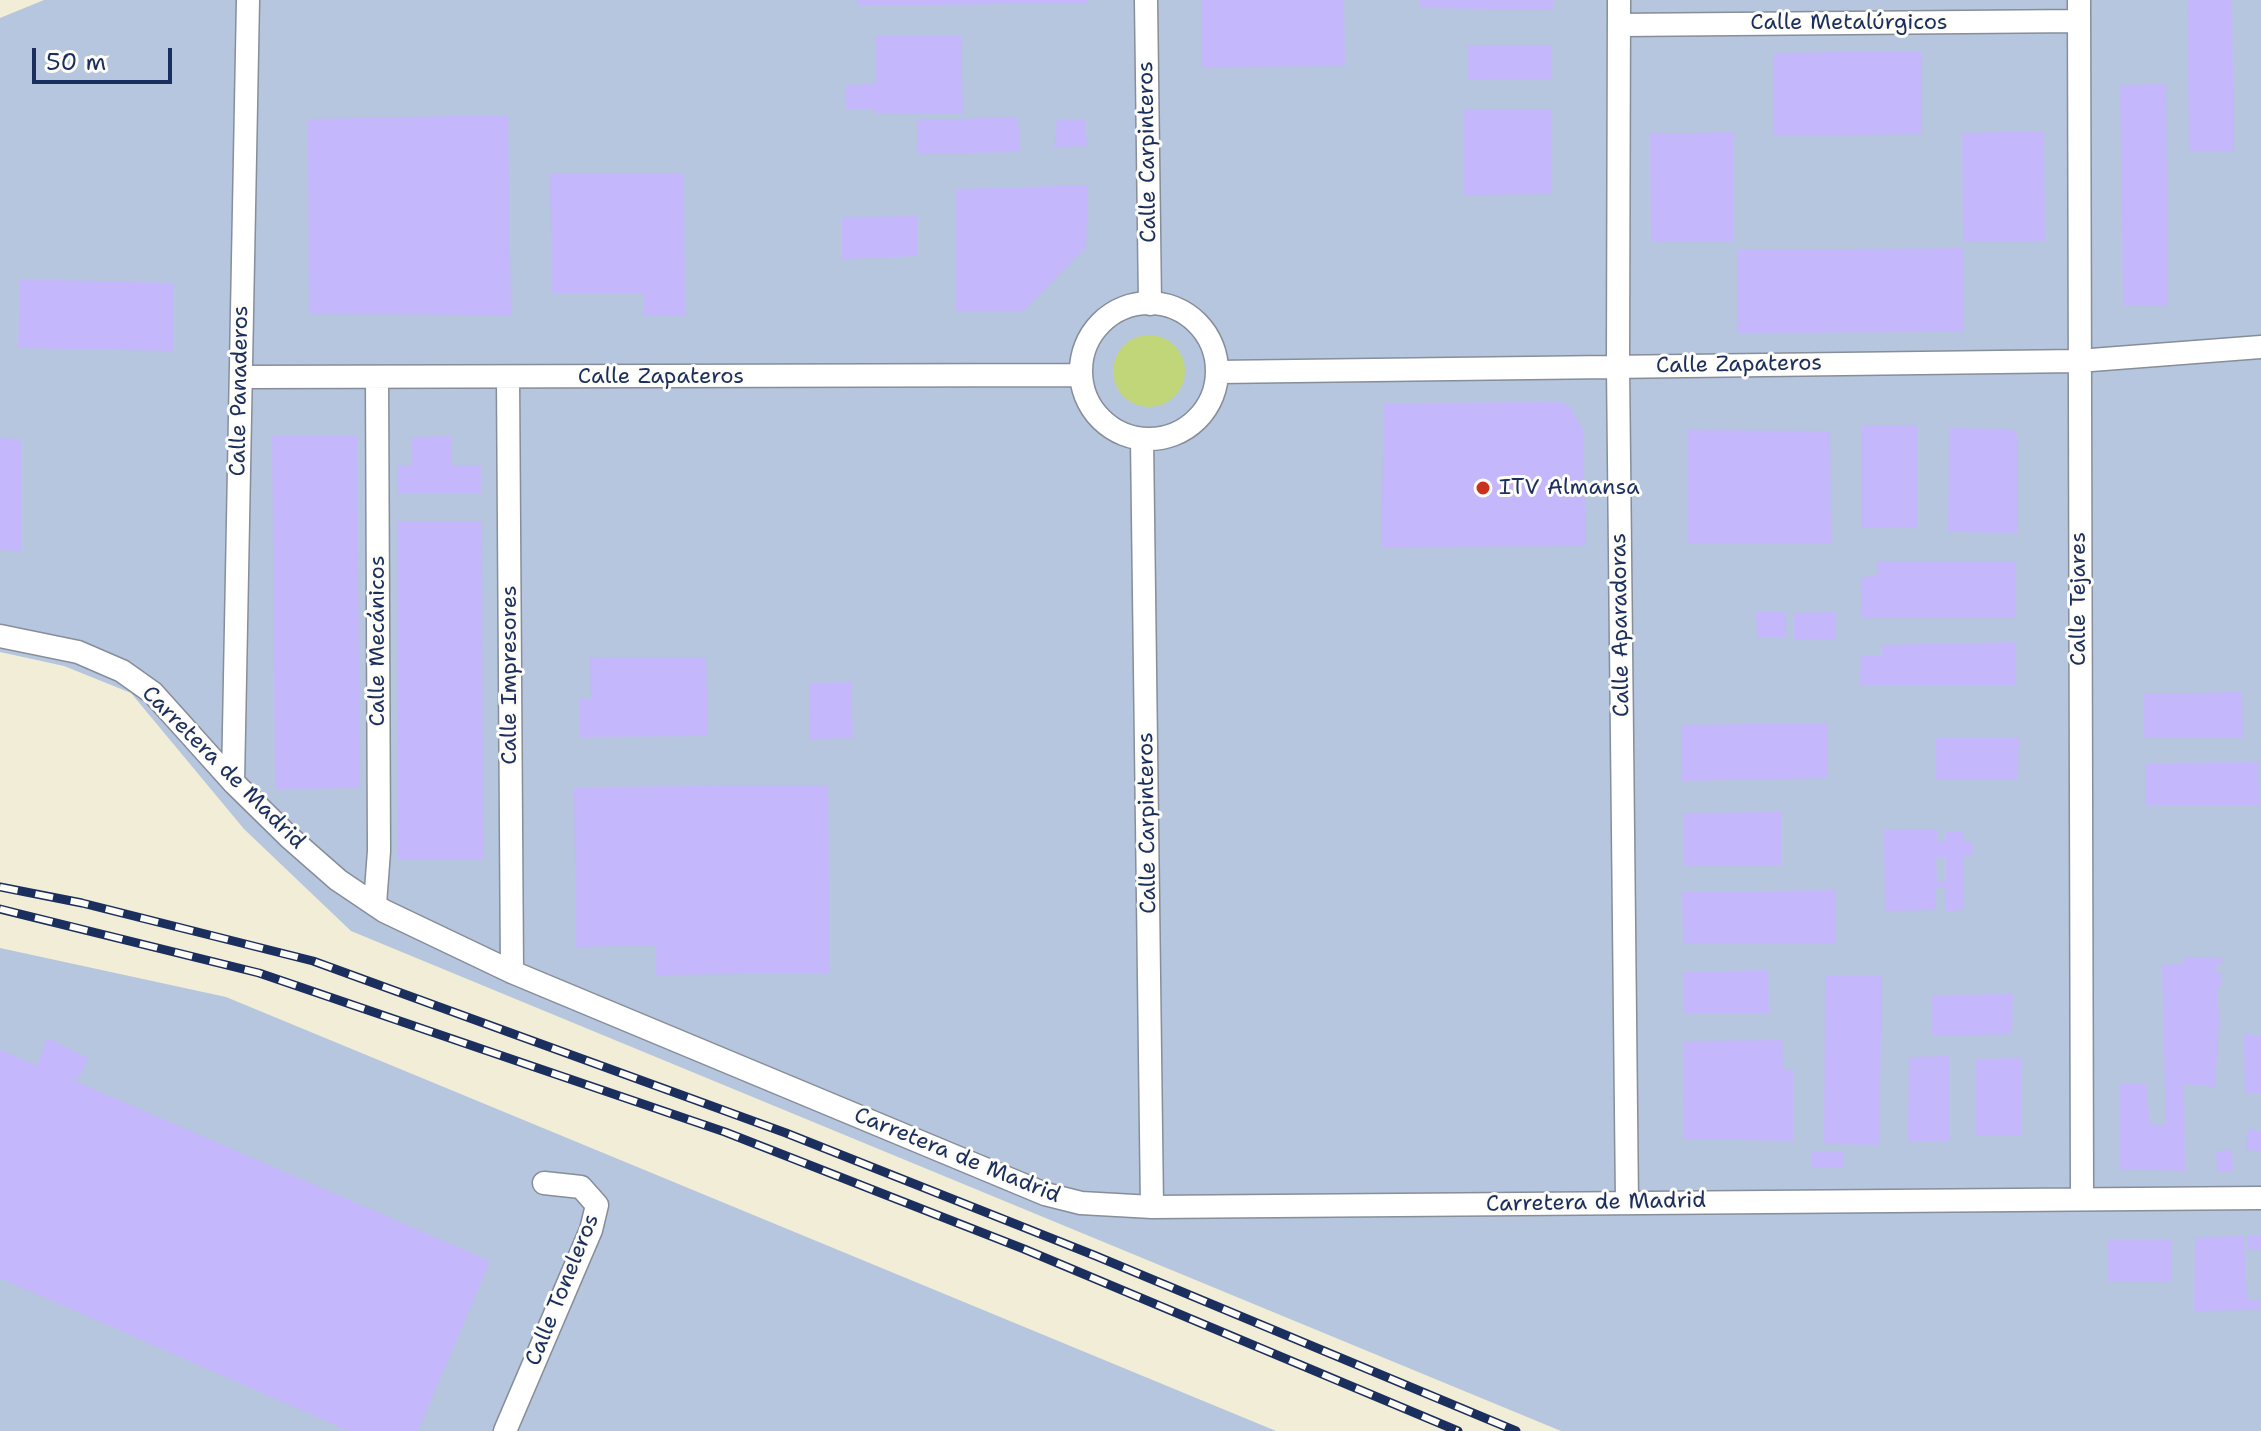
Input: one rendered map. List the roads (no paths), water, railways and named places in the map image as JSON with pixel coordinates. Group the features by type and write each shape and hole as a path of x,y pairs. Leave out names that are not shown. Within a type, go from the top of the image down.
{"street":[{"name":"Calle Panaderos","path":"233,782 248,0"},
{"name":"Calle Carpinteros","path":"1146,0 1150,304"},
{"name":"Calle Aparadoras","path":"1619,0 1618,366 1627,1202"},
{"name":"Calle Metalúrgicos","path":"1619,25 2079,11"},
{"name":"Calle Tejares","path":"2079,11 2082,1198"},
{"path":"1150,304 1174,308 1191,318 1206,333 1214,351 1217,372 1213,394 1202,414 1185,429 1165,437 1142,439 1107,425 1093,411 1081,375 1084,352 1094,332 1110,316 1131,306 1150,304"},
{"name":"Calle Zapateros","path":"1217,372 2078,361 2261,347"},
{"name":"Calle Zapateros","path":"241,377 1081,375"},
{"name":"Calle Mecánicos","path":"375,904 379,851 377,377"},
{"name":"Calle Impresores","path":"508,377 512,972"},
{"name":"Calle Carpinteros","path":"1142,439 1152,1207"},
{"name":"Carretera de Madrid","path":"0,636 78,652 122,671 153,693 183,722 233,782 338,880 375,904 512,972 1045,1194 1081,1203 1152,1207 2255,1198"},
{"name":"Calle Toneleros","path":"505,1431 591,1230 597,1205 581,1187 544,1183"}],"railway":[{"path":"0,887 82,903 313,961 786,1133 1096,1256 1516,1431"},
{"path":"0,909 259,973 725,1132 1024,1249 1458,1431"}],"place":[{"name":"ITV Almansa","path":"1483,488"}]}
